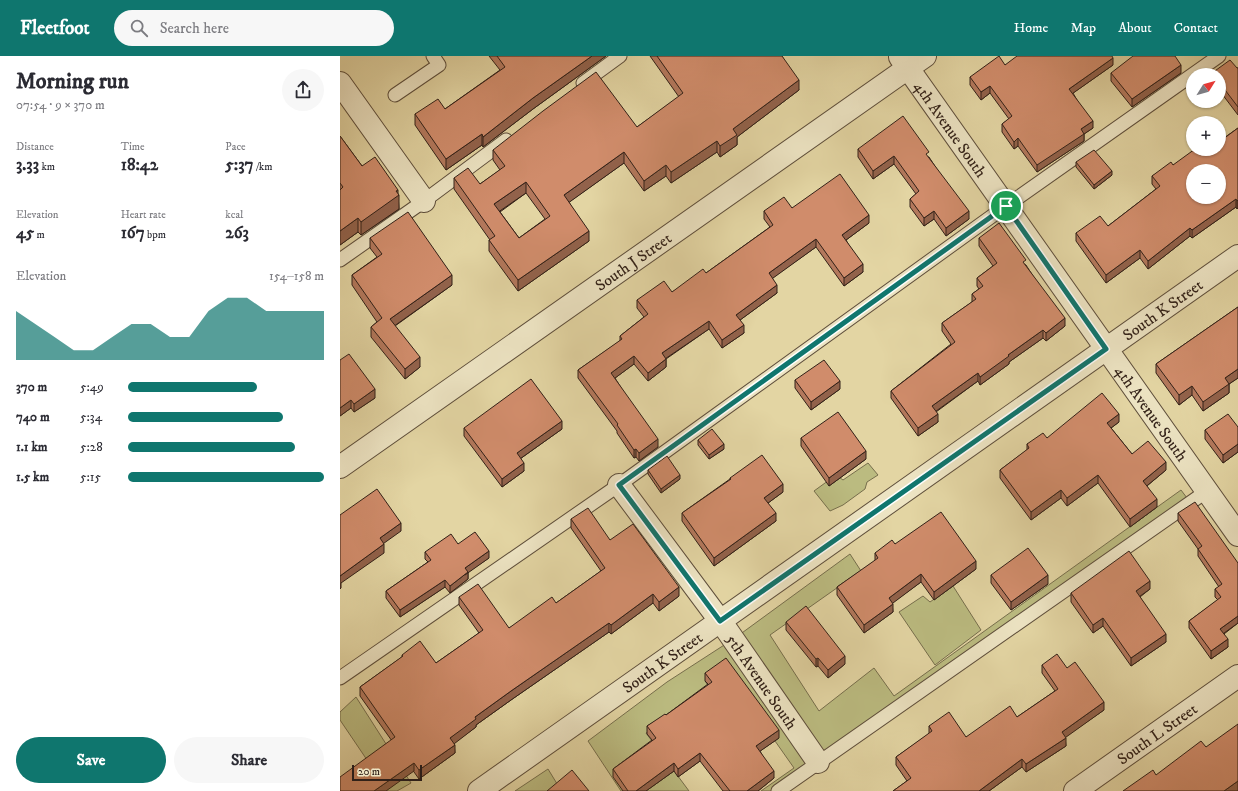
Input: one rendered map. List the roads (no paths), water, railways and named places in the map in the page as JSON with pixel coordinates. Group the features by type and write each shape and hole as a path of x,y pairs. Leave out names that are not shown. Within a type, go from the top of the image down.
{"street":[{"name":"4th Avenue South","path":"911,60 1006,206 1238,534"},
{"name":"South J Street","path":"340,467 911,60"},
{"path":"340,84 424,201"},
{"name":"South K Street","path":"479,791 1238,256"},
{"name":"5th Avenue South","path":"619,485 720,621 818,762"},
{"name":"South L Street","path":"1075,791 1238,676"}],"lane":[{"path":"396,95 439,65 433,56"},
{"path":"573,90 620,56"},
{"path":"340,678 619,485 1006,206 1219,56"},
{"path":"340,260 424,201 515,134"},
{"path":"778,791 1207,491"}]}
